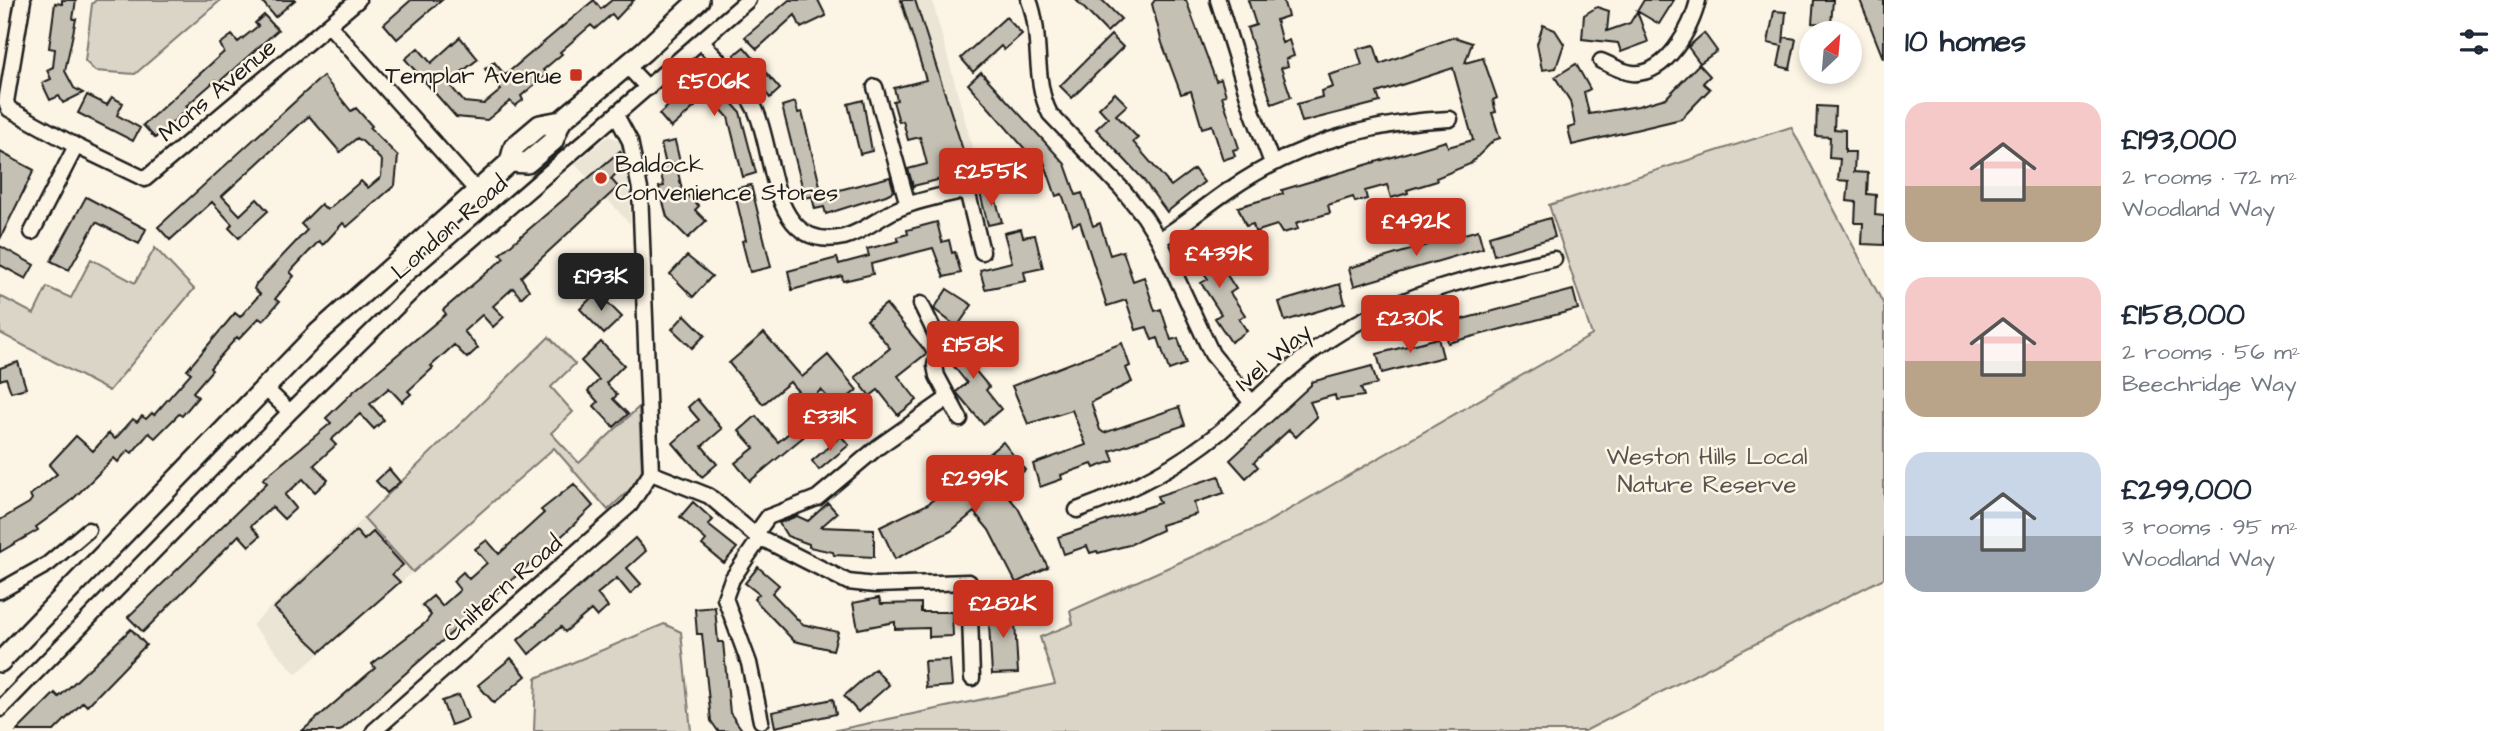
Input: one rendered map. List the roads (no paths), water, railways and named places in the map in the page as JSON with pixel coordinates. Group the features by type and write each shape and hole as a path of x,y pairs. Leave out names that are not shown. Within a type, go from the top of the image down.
{"main road":[{"name":"London Road","path":"0,663 318,333 510,162 514,147 540,125 561,121 628,66 699,0"}],"street":[{"path":"23,0 6,103 19,116 76,146 32,232"},
{"name":"Mons Avenue","path":"76,146 135,177 145,179 153,175 358,0"},
{"name":"London Road","path":"0,709 290,412 454,253 748,0"},
{"path":"1029,0 1035,15 1043,100 1065,132 1122,189 1159,240 1212,354 1252,403"},
{"path":"1218,0 1253,113 1272,163"},
{"path":"1601,61 1631,73 1651,68 1685,34 1698,0"},
{"path":"329,24 478,192"},
{"path":"702,42 756,111 780,201 797,226 813,235 842,237 875,225 908,205 967,190 982,252"},
{"path":"628,66 648,88"},
{"path":"875,87 908,205"},
{"path":"616,115 630,141 639,189 651,472 709,496 758,537 848,582 875,585 969,582 972,678"},
{"path":"1159,240 1272,163 1310,146 1370,128 1409,121 1450,119"},
{"name":"Ivel Way","path":"1077,510 1131,488 1166,469 1217,434 1297,362 1367,317 1453,282 1554,259"},
{"path":"921,304 938,333 940,343 935,366 947,398 960,419"},
{"path":"266,388 290,412"},
{"path":"761,721 749,663 725,597 732,579 768,517 817,498 878,447 947,398"},
{"name":"Chiltern Road","path":"374,731 630,505 651,472"},
{"path":"0,591 48,564 88,530"}],"place":[{"name":"Templar Avenue","path":"576,75"},
{"name":"Baldock Convenience Stores","path":"601,178"}],"park label":[{"name":"Weston Hills Local Nature Reserve","path":"1707,470"}]}
